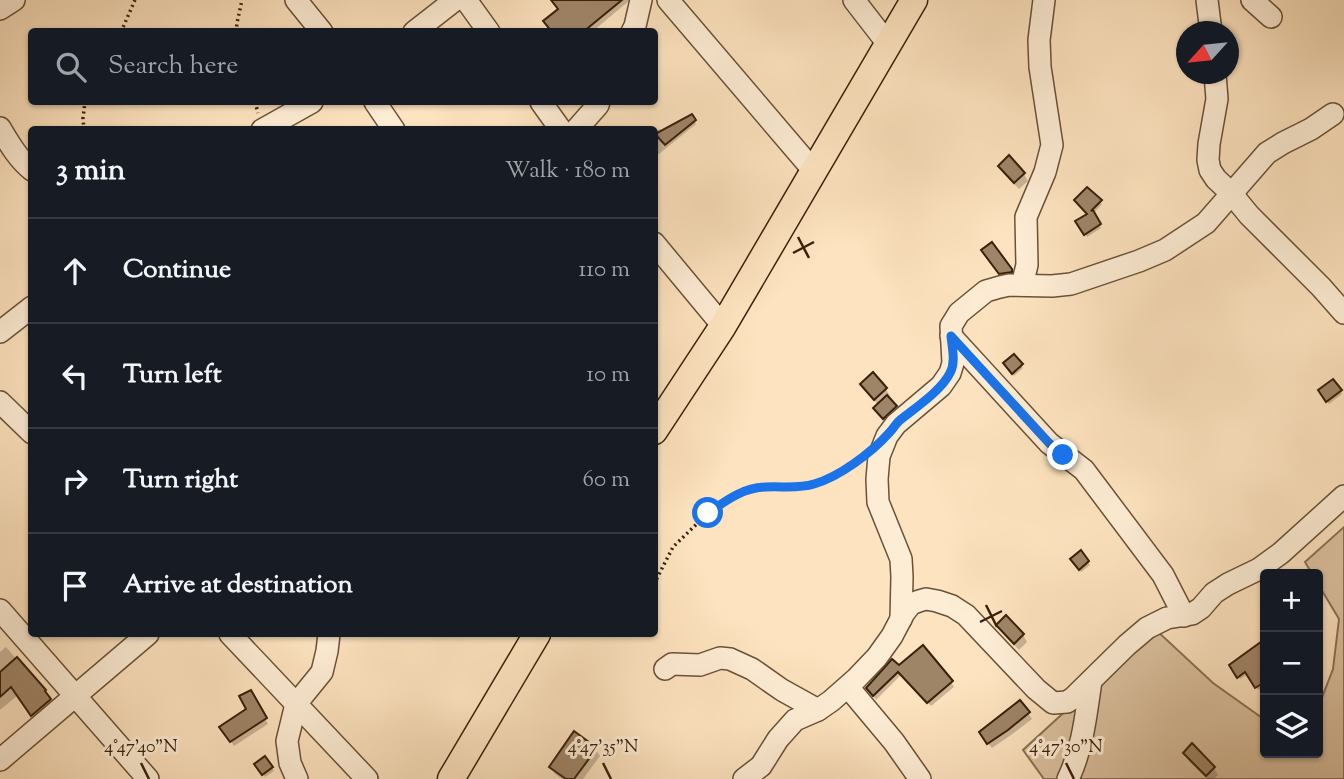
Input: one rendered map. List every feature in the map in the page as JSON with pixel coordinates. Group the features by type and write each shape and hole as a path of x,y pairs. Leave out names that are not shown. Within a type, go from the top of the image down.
{"main road":[{"path":"658,425 723,326 915,0"},
{"path":"451,779 535,637"}],"street":[{"path":"0,9 14,0"},
{"path":"296,0 319,28"},
{"path":"419,28 455,0"},
{"path":"467,0 486,28"},
{"path":"634,28 641,0"},
{"path":"668,0 813,170"},
{"path":"854,0 888,44"},
{"path":"1022,285 1027,265 1026,217 1045,172 1052,145 1040,67 1039,40 1044,0"},
{"path":"1207,0 1210,21"},
{"path":"1252,0 1271,17"},
{"path":"1215,84 1217,99 1208,160 1210,170 1216,180 1344,313"},
{"path":"269,126 307,105"},
{"path":"377,105 391,126"},
{"path":"543,105 558,126"},
{"path":"580,126 598,105"},
{"path":"937,601 919,586 901,559 878,502 877,480 879,456 888,434 941,386 950,373 953,363 951,326 959,313 986,291 1009,285 1071,284 1165,250 1206,223 1267,153 1334,114"},
{"path":"0,128 28,167"},
{"path":"658,248 723,326"},
{"path":"0,332 28,310"},
{"path":"951,336 1049,443 1084,470 1163,575 1184,616"},
{"path":"0,402 28,429"},
{"path":"744,779 761,766 778,738 796,720 818,710 842,694 877,657 911,604 926,599 952,606 966,615 1036,689 1053,703 1066,702 1147,628 1167,618 1192,614 1201,608 1214,593 1259,569 1290,545 1344,496"},
{"path":"901,559 901,619"},
{"path":"0,610 148,779"},
{"path":"0,760 144,637"},
{"path":"233,637 367,779"},
{"path":"297,779 290,763 287,741 296,704 322,672 329,637"},
{"path":"665,669 672,664 700,665 720,658 730,659 752,669 818,710"},
{"path":"1068,779 1075,766 1084,729 1091,681"},
{"path":"848,687 894,742 920,779"}],"path":[{"path":"123,28 135,0"},
{"path":"236,28 242,0"},
{"path":"84,126 85,105"},
{"path":"658,576 673,547 708,513 736,493 764,486 814,484 839,473 888,434"}],"shaded area":[{"path":"1344,527 1344,779 1044,779 1023,750 1155,629 1213,683 1260,716 1260,758 1323,758 1323,695 1333,669 1339,619 1323,592 1323,569 1309,569 1305,562"}],"building":[{"path":"551,0 622,0 588,28 549,28 543,21 558,9"},
{"path":"692,114 696,120 665,145 658,137 658,132"},
{"path":"1009,155 1025,173 1014,183 998,166"},
{"path":"1087,187 1102,200 1091,211 1093,210 1101,224 1084,235 1075,221 1087,214 1074,200"},
{"path":"992,242 1012,272 999,274 981,250"},
{"path":"1014,354 1023,364 1012,374 1003,363"},
{"path":"873,372 887,388 874,400 860,384"},
{"path":"1333,379 1342,390 1326,402 1318,390"},
{"path":"887,395 897,406 883,419 873,408"},
{"path":"1081,550 1089,561 1079,570 1070,559"},
{"path":"1006,615 1024,634 1014,644 996,625"},
{"path":"1260,643 1260,685 1255,688 1245,672 1237,678 1229,665"},
{"path":"923,645 953,681 927,703 898,672 873,696 866,688 892,659 899,665"},
{"path":"17,657 51,699 31,716 11,687 0,697 0,672"},
{"path":"251,690 267,718 230,742 219,727 246,709 239,696"},
{"path":"1020,700 1030,712 987,744 979,732"},
{"path":"574,731 597,748 574,779 566,779 549,767"},
{"path":"1192,743 1215,767 1206,776 1183,753"},
{"path":"265,756 273,767 262,775 254,764"}],"route":[{"path":"708,513 736,493 764,486 814,484 839,473 859,459 941,386 953,363 951,336 1063,455"}]}
